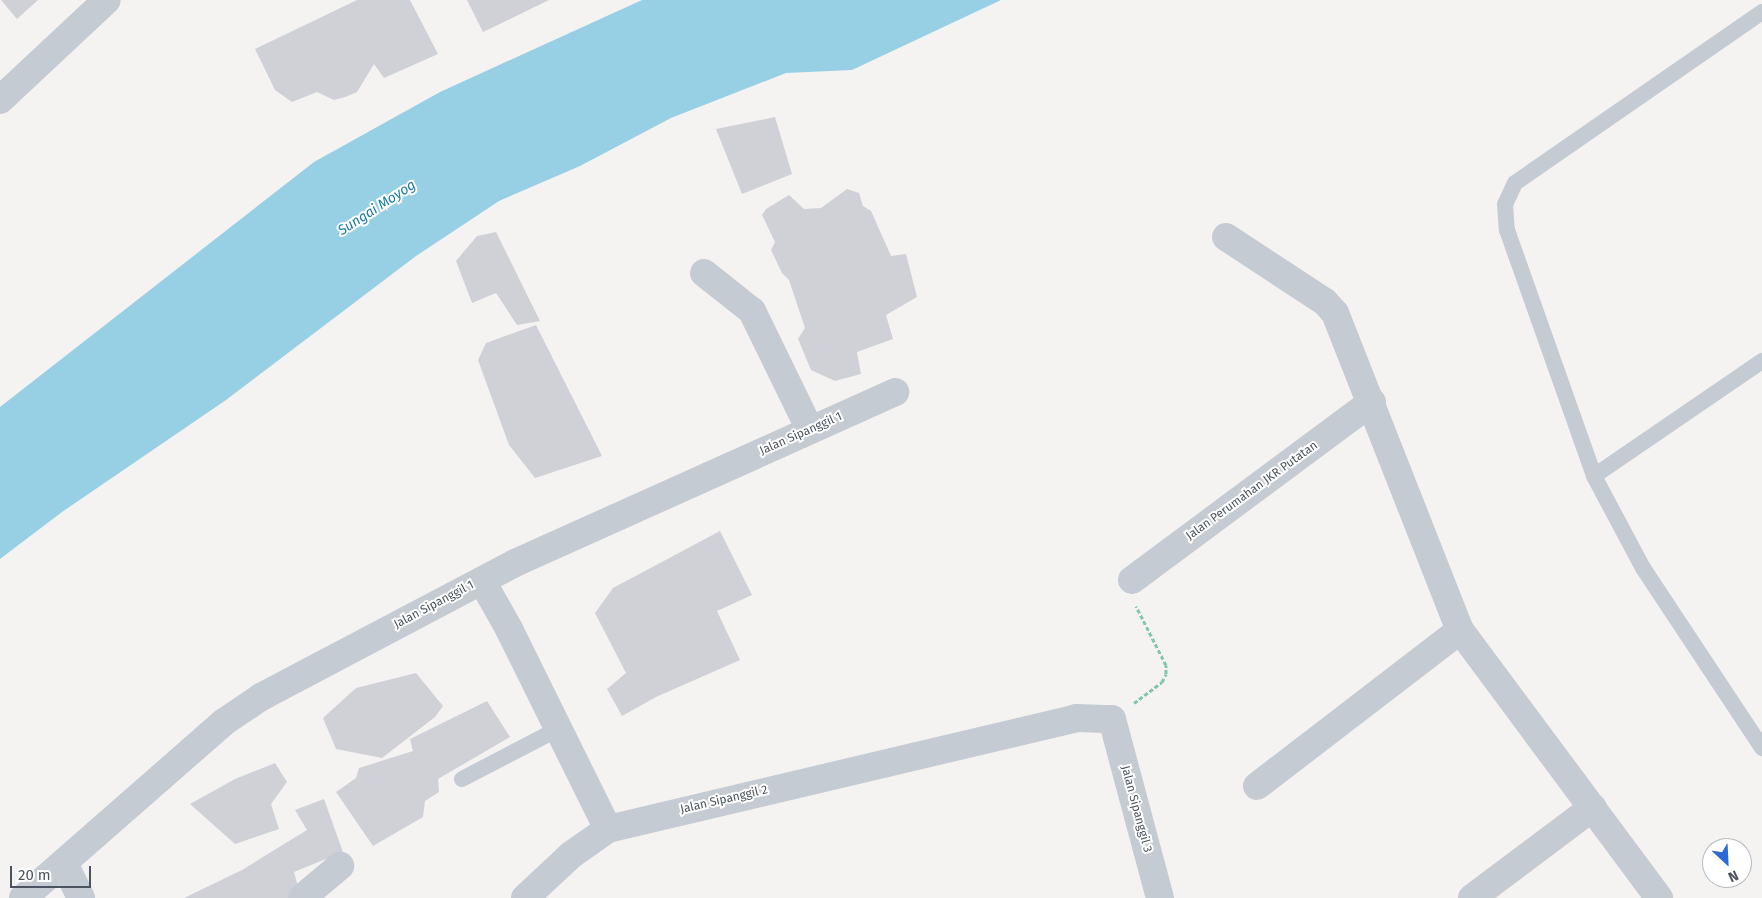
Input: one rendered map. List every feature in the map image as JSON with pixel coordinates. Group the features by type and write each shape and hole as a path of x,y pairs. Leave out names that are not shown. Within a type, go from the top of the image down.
{"street":[{"path":"0,100 107,0"},
{"path":"1226,237 1325,302 1335,313 1372,402 1460,630 1659,898"},
{"path":"704,273 752,311 810,430"},
{"name":"Jalan Sipanggil 1","path":"23,898 224,722 261,697 482,581 895,392"},
{"name":"Jalan Perumahan JKR Putatan","path":"1132,580 1372,402"},
{"path":"482,581 608,829 571,855 526,898"},
{"path":"1257,786 1460,630"},
{"name":"Jalan Sipanggil 2","path":"608,829 1076,718 1112,719"},
{"name":"Jalan Sipanggil 3","path":"1112,719 1160,898"},
{"path":"1472,898 1593,807"},
{"path":"64,863 81,898"},
{"path":"302,898 340,866"}],"lane":[{"path":"1762,12 1515,184 1504,204 1507,230 1594,476 1644,568 1762,748"},
{"path":"1594,476 1762,360"},
{"path":"462,779 558,729"}],"path":[{"path":"1112,719 1162,682 1166,674 1166,666 1132,599 1129,589 1132,580"}],"water":[{"name":"Sungai Moyog","path":"642,0 1001,0 852,70 786,73 671,118 580,166 499,201 416,256 226,400 62,512 0,559 0,407 314,162 440,92"}],"building":[{"path":"1,0 38,0 17,19"},
{"path":"357,0 410,0 438,54 384,78 374,64 357,92 334,100 317,92 292,102 275,90 255,49"},
{"path":"467,0 549,0 483,32"},
{"path":"775,117 792,174 742,194 716,129"},
{"path":"847,189 859,193 863,206 871,211 891,256 906,254 917,297 886,315 893,339 857,352 861,374 835,381 811,370 798,339 805,328 789,280 782,273 771,250 775,242 762,215 766,209 789,195 804,209 821,208"},
{"path":"496,232 540,321 517,325 496,293 472,303 456,261 477,236"},
{"path":"536,325 602,456 535,478 509,445 478,360 486,343"},
{"path":"720,531 752,595 717,611 740,660 656,697 622,716 607,689 626,673 595,613 613,588"},
{"path":"416,673 443,706 435,717 382,758 336,749 323,718 356,688"},
{"path":"487,701 510,737 438,779 439,792 425,801 423,817 373,846 336,792 356,778 359,768 413,751 410,739"},
{"path":"275,763 287,782 271,804 279,829 235,844 190,804 235,779"},
{"path":"324,799 343,852 294,872 300,894 290,898 184,898 242,870 307,830 295,810"}]}
